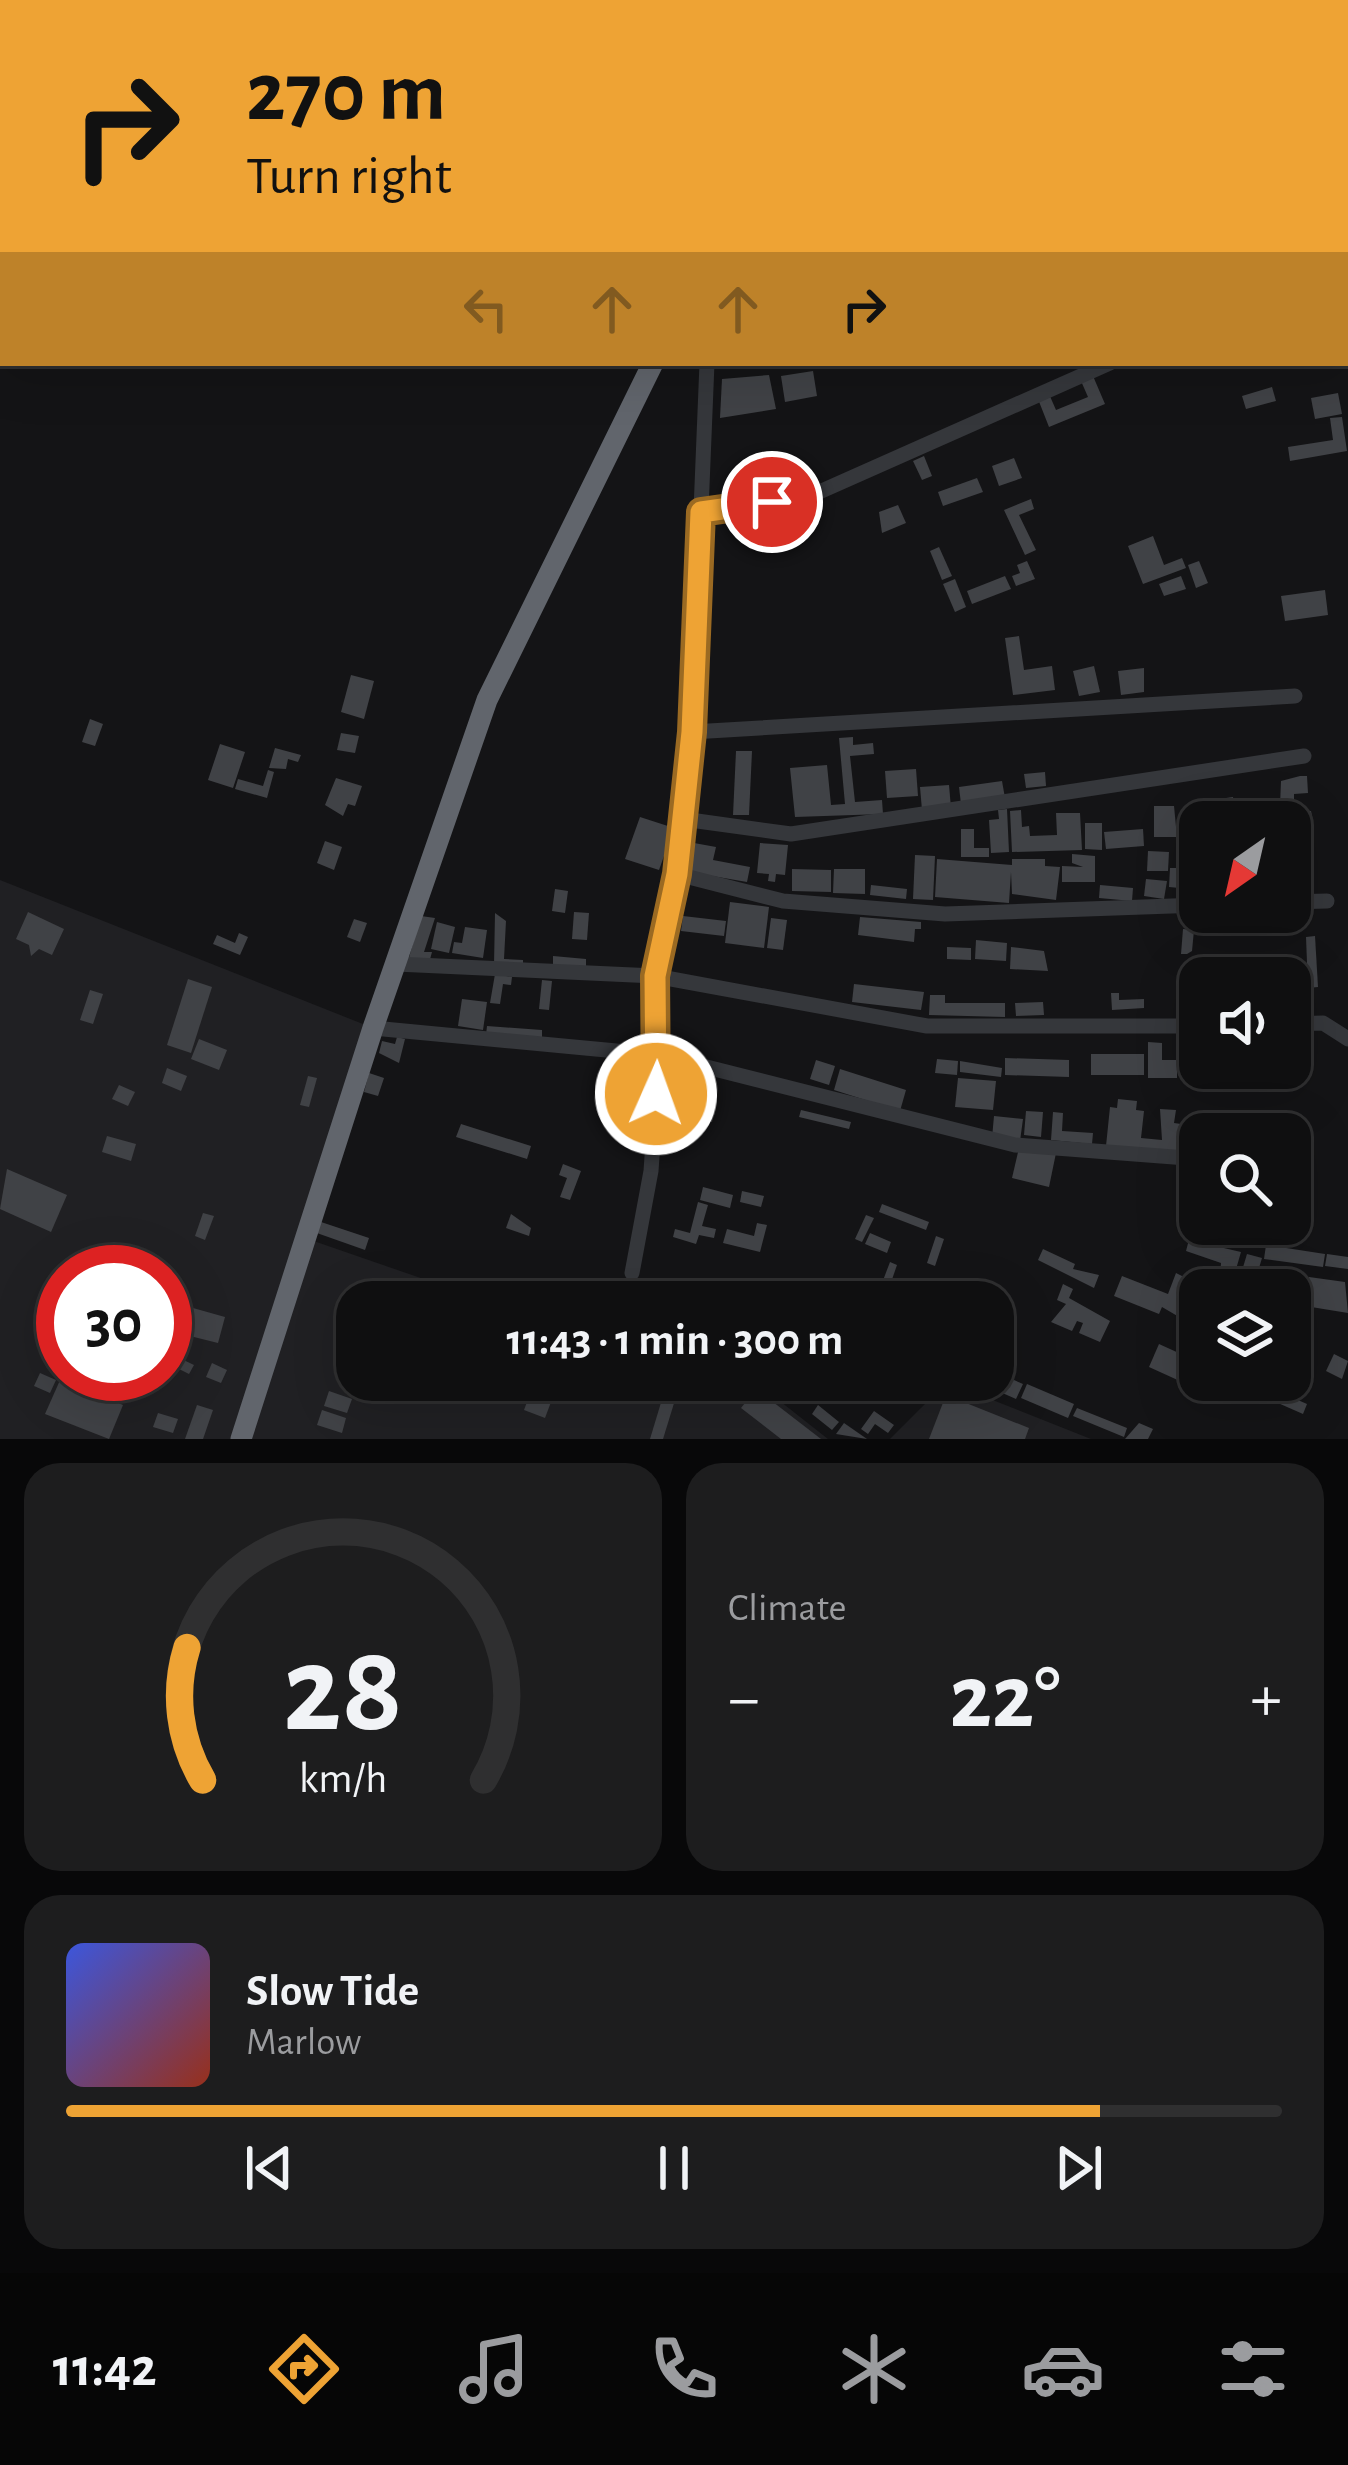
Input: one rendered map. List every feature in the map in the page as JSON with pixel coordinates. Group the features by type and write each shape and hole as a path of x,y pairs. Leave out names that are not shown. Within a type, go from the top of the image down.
{"highway":[{"path":"241,1439 373,1028 487,700 652,366"}],"street":[{"path":"632,1273 651,1171 659,1055 655,976 677,874 692,732 707,366"},
{"path":"701,512 808,497 1103,366"},
{"path":"692,732 1294,696"},
{"path":"683,819 790,834 1304,756"},
{"path":"677,874 783,902 945,914 1179,906"},
{"path":"1311,901 1327,901"},
{"path":"396,964 655,976 927,1026 1179,1026"},
{"path":"1311,1023 1324,1023 1348,1039"},
{"path":"373,1028 659,1055 1015,1145 1179,1157"}],"shaded area":[{"path":"0,880 373,1028 305,1238 429,1281 336,1281 336,1401 780,1401 828,1439 0,1439"},
{"path":"928,1401 995,1401 1091,1439 890,1439"}],"building":[{"path":"813,371 817,396 785,402 781,376"},
{"path":"769,375 776,409 720,418 722,379"},
{"path":"1093,376 1105,404 1049,427 1038,399 1049,394 1056,410 1088,397 1081,381"},
{"path":"1272,387 1276,401 1246,409 1242,396"},
{"path":"1338,393 1342,414 1315,419 1311,398"},
{"path":"1342,417 1347,451 1290,461 1288,447 1333,440 1330,418"},
{"path":"924,456 932,476 922,480 913,461"},
{"path":"1014,458 1022,478 999,486 992,466"},
{"path":"977,478 983,492 943,506 938,492"},
{"path":"1031,499 1034,509 1019,515 1036,550 1025,555 1004,510"},
{"path":"898,505 906,523 882,533 879,512"},
{"path":"1153,536 1164,565 1182,558 1186,568 1143,584 1128,546"},
{"path":"939,547 952,576 942,580 930,551"},
{"path":"1027,561 1035,579 1016,586 1012,576 1020,573 1017,565"},
{"path":"1199,561 1208,583 1196,588 1188,565"},
{"path":"1005,576 1011,589 972,604 967,591"},
{"path":"1181,576 1186,589 1164,596 1159,584"},
{"path":"955,579 966,607 955,612 943,584"},
{"path":"1325,590 1328,615 1285,621 1281,596"},
{"path":"1019,636 1024,670 1052,666 1055,690 1013,695 1005,638"},
{"path":"1094,666 1100,692 1079,696 1073,671"},
{"path":"1144,668 1144,692 1121,695 1118,671"},
{"path":"351,675 374,681 364,719 341,712"},
{"path":"90,719 103,724 95,746 82,742"},
{"path":"341,733 359,736 355,753 337,750"},
{"path":"853,737 853,745 873,743 874,754 850,756 855,802 882,800 883,814 795,817 790,768 827,765 831,805 845,804 839,738"},
{"path":"220,744 245,752 233,788 208,780"},
{"path":"275,748 301,755 298,762 288,759 286,769 269,768"},
{"path":"736,751 752,751 749,815 733,815"},
{"path":"916,769 918,796 887,798 885,771"},
{"path":"268,770 274,772 267,798 235,789 238,779 263,786"},
{"path":"1045,772 1046,786 1026,788 1024,774"},
{"path":"1307,776 1308,793 1294,794 1294,801 1280,801 1281,781"},
{"path":"336,778 362,786 355,806 348,804 343,816 325,805"},
{"path":"1002,781 1005,798 961,804 959,787"},
{"path":"949,785 951,808 922,810 920,787"},
{"path":"1154,806 1174,806 1177,837 1154,837"},
{"path":"1007,809 1009,852 991,853 989,820 999,819 998,810"},
{"path":"1021,810 1022,827 1029,826 1030,836 1057,835 1056,813 1080,813 1082,850 1012,852 1010,811"},
{"path":"640,817 674,828 659,870 625,859"},
{"path":"1085,823 1102,823 1102,850 1085,849"},
{"path":"961,829 974,829 974,848 989,848 989,857 961,857"},
{"path":"1143,829 1144,846 1106,849 1104,832"},
{"path":"325,841 342,847 334,870 317,863"},
{"path":"694,843 716,847 713,860 750,867 747,882 689,872"},
{"path":"760,843 788,845 785,875 776,874 775,882 768,881 769,874 757,873"},
{"path":"1148,851 1169,852 1168,871 1147,871"},
{"path":"1072,854 1095,856 1095,882 1062,882 1062,866 1083,867 1072,863"},
{"path":"915,855 935,856 933,900 913,899"},
{"path":"937,859 1012,865 1012,859 1045,859 1045,866 1060,867 1056,900 1012,894 1011,872 1009,903 935,897"},
{"path":"1170,868 1179,868 1179,888 1169,887"},
{"path":"792,869 831,870 831,892 792,891"},
{"path":"834,869 865,869 865,894 833,893"},
{"path":"1146,879 1167,881 1164,899 1144,896"},
{"path":"871,885 907,889 906,899 870,895"},
{"path":"1100,885 1133,888 1132,901 1099,898"},
{"path":"555,889 568,891 565,913 552,911"},
{"path":"730,902 769,907 764,948 725,943"},
{"path":"28,912 64,929 52,955 39,949 31,956 29,945 16,939"},
{"path":"574,912 589,913 587,940 572,939"},
{"path":"495,913 506,921 504,959 523,960 523,967 494,965"},
{"path":"421,916 435,918 424,952 432,952 429,963 408,961"},
{"path":"683,916 726,921 724,936 681,931"},
{"path":"860,917 921,922 921,929 915,929 914,942 858,935"},
{"path":"771,918 787,920 783,950 767,948"},
{"path":"354,919 367,923 360,942 347,937"},
{"path":"437,922 455,927 449,953 431,949"},
{"path":"465,927 487,930 483,958 452,953 454,942 462,943"},
{"path":"239,933 248,937 240,955 213,944 217,935 235,943"},
{"path":"1183,933 1194,933 1192,951 1181,954"},
{"path":"1315,936 1318,987 1311,988 1306,937"},
{"path":"976,940 1007,943 1006,961 975,959"},
{"path":"947,947 971,948 971,960 947,959"},
{"path":"1011,947 1044,951 1048,971 1010,969"},
{"path":"553,956 586,959 586,971 553,968"},
{"path":"495,974 512,977 511,985 503,984 500,1004 490,1003"},
{"path":"188,979 212,987 191,1053 167,1045"},
{"path":"542,980 552,981 549,1010 539,1009"},
{"path":"854,984 924,992 921,1010 852,1002"},
{"path":"90,990 103,994 93,1024 80,1020"},
{"path":"1111,993 1119,993 1119,1000 1144,999 1144,1008 1112,1010"},
{"path":"930,995 945,995 945,1003 1005,1003 1005,1017 929,1015"},
{"path":"462,999 487,1002 483,1030 458,1026"},
{"path":"1043,1002 1044,1015 1016,1016 1015,1003"},
{"path":"487,1026 542,1030 542,1040 486,1035"},
{"path":"397,1037 405,1039 399,1063 379,1053 382,1041 395,1044"},
{"path":"199,1039 227,1050 219,1070 191,1059"},
{"path":"1148,1042 1162,1043 1162,1060 1177,1060 1177,1078 1148,1078"},
{"path":"1091,1054 1144,1054 1144,1075 1091,1075"},
{"path":"1005,1058 1069,1060 1069,1077 1005,1075"},
{"path":"937,1059 958,1061 957,1075 935,1073"},
{"path":"816,1060 835,1066 829,1085 810,1079"},
{"path":"960,1061 1002,1068 1001,1077 960,1072"},
{"path":"167,1068 187,1076 181,1091 162,1083"},
{"path":"840,1069 906,1090 900,1111 834,1090"},
{"path":"369,1073 384,1078 378,1096 364,1092"},
{"path":"308,1076 317,1078 309,1107 300,1105"},
{"path":"958,1078 996,1081 993,1110 955,1107"},
{"path":"119,1085 135,1092 128,1106 112,1099"},
{"path":"1118,1099 1137,1101 1136,1110 1144,1111 1141,1138 1162,1140 1160,1109 1176,1110 1179,1155 1106,1146 1110,1107 1117,1108"},
{"path":"685,1105 714,1112 712,1122 683,1115"},
{"path":"801,1110 851,1122 849,1129 799,1117"},
{"path":"1026,1111 1043,1112 1041,1137 1024,1135"},
{"path":"1053,1112 1063,1113 1062,1131 1093,1133 1092,1144 1051,1140"},
{"path":"994,1116 1023,1119 1020,1141 992,1138"},
{"path":"461,1124 531,1146 527,1159 456,1137"},
{"path":"107,1136 136,1144 131,1161 102,1152"},
{"path":"1019,1148 1056,1153 1049,1187 1012,1178"},
{"path":"563,1164 581,1171 570,1200 560,1197 567,1178 559,1175"},
{"path":"7,1169 67,1195 51,1232 0,1209"},
{"path":"703,1187 733,1195 730,1208 700,1200"},
{"path":"742,1191 764,1196 761,1207 740,1202"},
{"path":"698,1202 708,1205 702,1226 716,1229 714,1238 699,1235 696,1244 673,1237 675,1229 690,1233"},
{"path":"882,1204 929,1222 926,1230 879,1212"},
{"path":"203,1213 214,1216 205,1240 195,1236"},
{"path":"511,1214 531,1228 529,1236 506,1228"},
{"path":"866,1215 874,1218 862,1242 855,1239"},
{"path":"318,1221 369,1238 365,1250 314,1232"},
{"path":"757,1223 767,1225 760,1252 723,1243 727,1229 754,1236"},
{"path":"870,1233 891,1242 887,1253 865,1244"},
{"path":"936,1236 944,1239 935,1266 927,1263"},
{"path":"1188,1245 1211,1245 1241,1252 1236,1269 1221,1269 1221,1263 1186,1251"},
{"path":"1266,1245 1325,1254 1323,1267 1264,1259"},
{"path":"1043,1249 1075,1264 1073,1269 1099,1275 1094,1288 1038,1260"},
{"path":"1247,1254 1262,1258 1259,1269 1242,1269"},
{"path":"1327,1254 1348,1257 1348,1269 1325,1266"},
{"path":"890,1262 897,1265 891,1281 883,1281"},
{"path":"1176,1273 1179,1317 1162,1307 1159,1314 1114,1296 1122,1276 1168,1294"},
{"path":"1311,1277 1345,1282 1348,1313 1311,1307"},
{"path":"1063,1284 1073,1289 1069,1298 1110,1321 1100,1342 1079,1333 1083,1323 1077,1321 1072,1331 1051,1322 1066,1304 1057,1300"},
{"path":"193,1308 225,1317 218,1343 192,1336"},
{"path":"1159,1344 1179,1353 1179,1381 1149,1367"},
{"path":"1334,1354 1348,1361 1342,1379 1326,1371"},
{"path":"212,1363 227,1370 221,1383 206,1377"},
{"path":"1014,1380 1023,1384 1014,1398"},
{"path":"1027,1384 1074,1404 1068,1418 1021,1398"},
{"path":"329,1391 336,1393 336,1401 351,1401 347,1413 324,1406"},
{"path":"51,1401 123,1405 109,1439 45,1414"},
{"path":"527,1401 551,1402 545,1418 524,1410"},
{"path":"661,1401 675,1401 663,1439 650,1439"},
{"path":"747,1401 772,1401 821,1439 781,1439 741,1408"},
{"path":"944,1401 961,1401 1029,1428 1025,1439 929,1439"},
{"path":"1274,1401 1300,1401 1307,1404 1303,1414"},
{"path":"197,1405 213,1410 203,1439 185,1439"},
{"path":"818,1405 839,1422 832,1430 812,1414"},
{"path":"1077,1408 1127,1428 1124,1437 1073,1416"},
{"path":"322,1410 346,1418 342,1433 317,1425"},
{"path":"874,1411 894,1425 888,1433 875,1424 868,1434 861,1429"},
{"path":"158,1413 178,1419 173,1433 153,1427"},
{"path":"844,1423 867,1439 836,1434"},
{"path":"1139,1423 1153,1429 1148,1439 1125,1439"}],"route":[{"path":"656,1094 655,976 677,874 692,732 701,512 772,502"}]}
